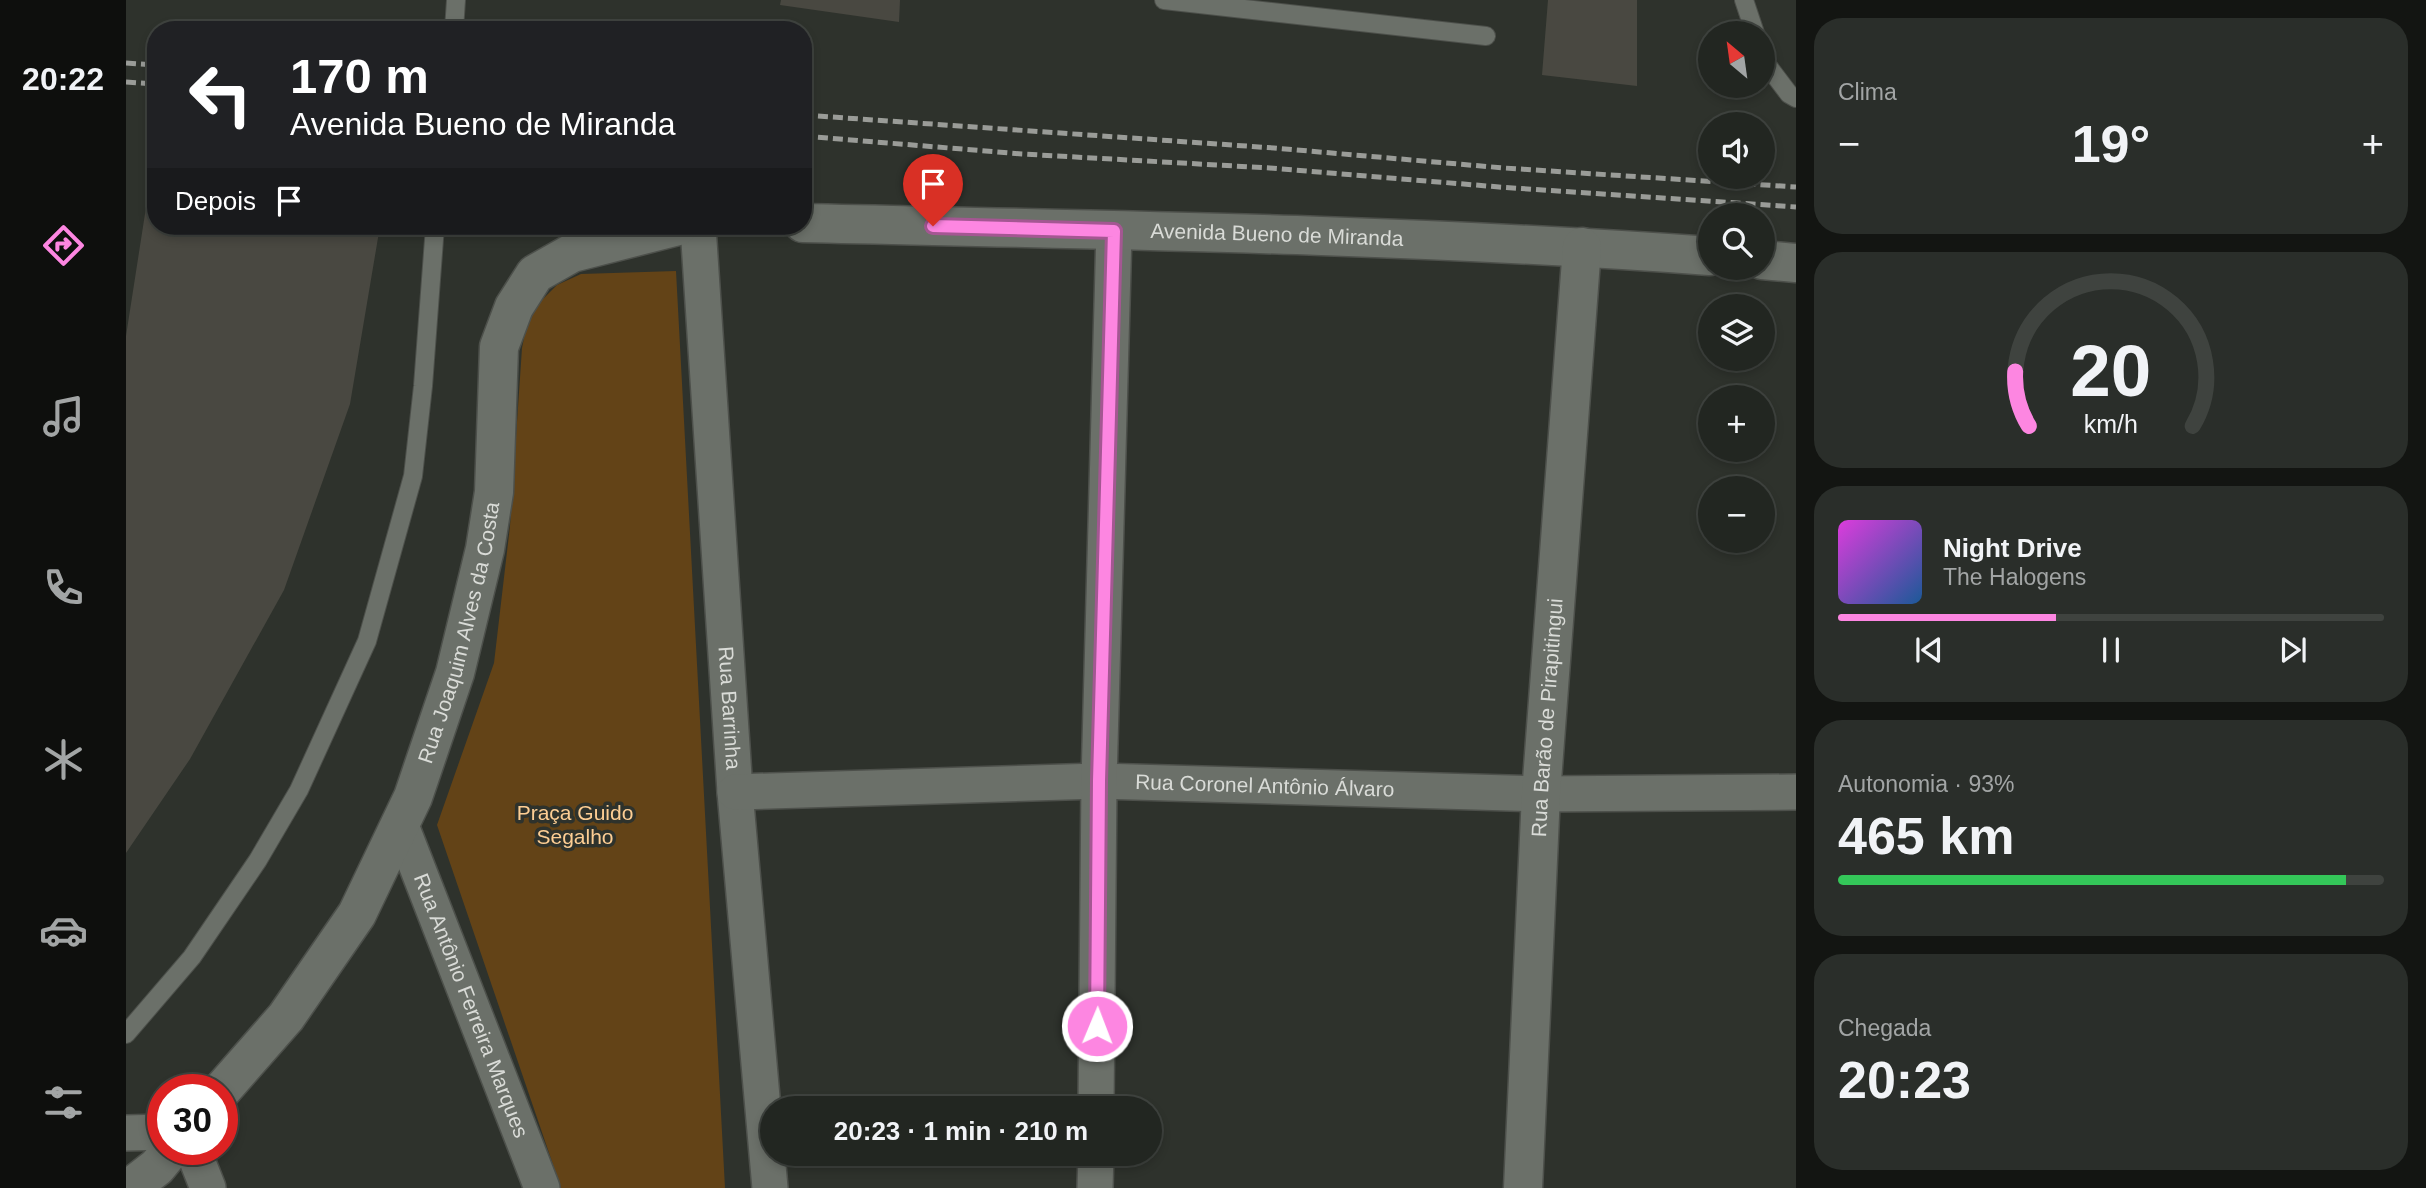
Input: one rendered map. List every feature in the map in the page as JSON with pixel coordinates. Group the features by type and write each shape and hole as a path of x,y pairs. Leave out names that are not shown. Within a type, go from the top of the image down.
{"main road":[{"name":"Avenida Bueno de Miranda","path":"812,223 1582,247 1698,256"},
{"name":"Rua Joaquim Alves da Costa","path":"236,1074 286,1017 357,914 413,797 455,673 485,549 494,492 499,347 514,307 535,274 572,253 643,235"},
{"name":"Rua Barão de Pirapitingui","path":"1523,1188 1541,794 1582,247"},
{"path":"1775,261 1796,263"},
{"path":"130,1188 159,1165"}],"street":[{"path":"1096,1096 1099,781 1114,231"},
{"name":"Rua Barrinha","path":"699,235 735,792 770,1188"},
{"name":"Rua Coronel Antônio Álvaro","path":"735,792 1099,781 1541,794 1796,792"},
{"name":"Rua Antônio Ferreira Marques","path":"400,823 542,1188"},
{"path":"126,1133 147,1132"},
{"path":"200,1165 208,1188"},
{"path":"1095,1188 1096,1166"}],"lane":[{"path":"455,21 456,0"},
{"path":"1164,0 1486,36"},
{"path":"1744,0 1751,21"},
{"path":"1775,76 1788,94 1796,98"},
{"path":"126,1034 192,957 258,860 299,790 367,641 413,477 434,235"}],"green space":[{"name":"Praça Guido Segalho","path":"676,271 725,1188 561,1188 437,825 494,663 510,526 522,348 529,313 557,285 581,274"}],"building":[{"path":"781,0 900,0 899,22 780,5"},
{"path":"1548,0 1637,0 1637,86 1542,75"},
{"path":"147,201 147,235 378,235 350,404 284,590 190,759 126,853 126,336"}],"railway":[{"path":"126,63 147,64"},
{"path":"126,82 147,83"},
{"path":"812,116 1274,148 1504,168 1796,187"},
{"path":"812,137 1022,154 1270,168 1796,207"}],"route":[{"path":"933,226 1114,231 1099,781 1097,1026"}]}
